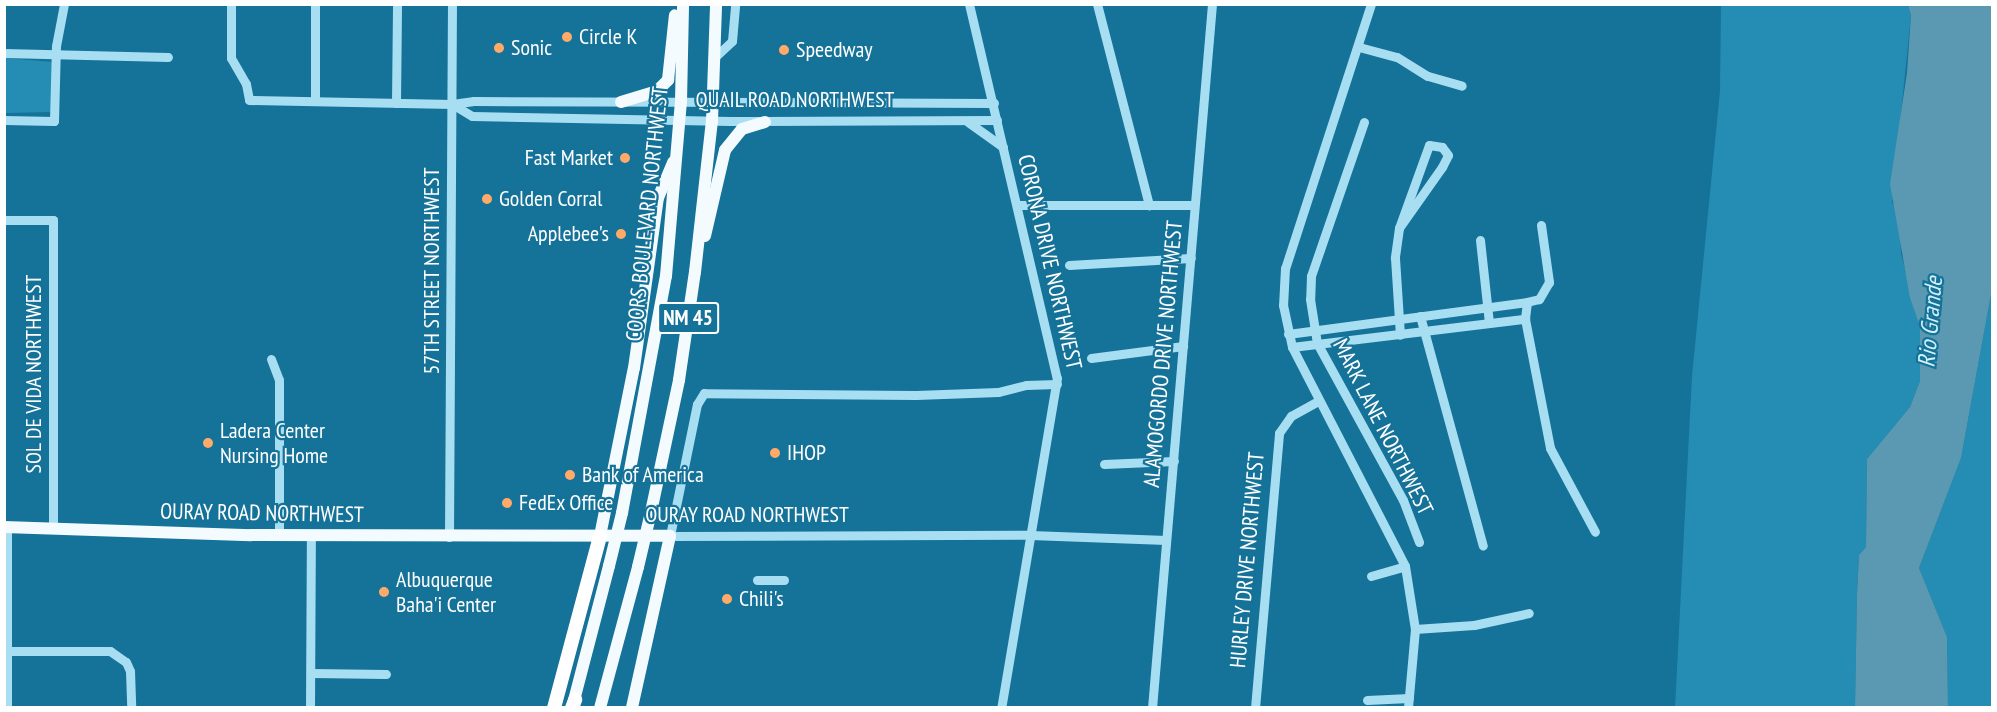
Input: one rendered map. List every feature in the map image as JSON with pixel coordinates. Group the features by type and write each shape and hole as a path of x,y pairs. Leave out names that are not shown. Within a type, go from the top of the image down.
{"highway":[{"path":"554,708 600,536"}],"main road":[{"path":"621,102 646,97 668,80 672,66 676,4"},
{"name":"COORS BOULEVARD NORTHWEST","path":"573,705 622,513 656,338 678,153 683,4"},
{"name":"NM 45","path":"600,708 638,567 679,380 695,272 712,121 716,4"},
{"path":"695,272 725,150 742,129 765,122"},
{"path":"600,536 634,368 658,198 678,153"},
{"name":"OURAY ROAD NORTHWEST","path":"6,527 279,535 670,536"},
{"path":"632,708 670,536"},
{"path":"605,708 613,664"}],"street":[{"path":"4,120 54,121 56,56 64,4"},
{"name":"QUAIL ROAD NORTHWEST","path":"231,4 231,58 246,84 249,100 315,99 452,105 474,101 994,103"},
{"path":"315,4 315,99"},
{"path":"396,104 397,4"},
{"name":"57TH STREET NORTHWEST","path":"449,537 452,4"},
{"path":"715,57 732,41 735,4"},
{"name":"CORONA DRIVE NORTHWEST","path":"969,4 1054,354 1057,384 1001,708"},
{"path":"1097,4 1149,206"},
{"name":"ALAMOGORDO DRIVE NORTHWEST","path":"1152,708 1212,4"},
{"path":"1367,700 1408,703 1415,629 1406,566 1318,401 1292,347 1283,305 1285,268 1359,47 1371,4"},
{"path":"1359,47 1397,57 1428,76 1462,86"},
{"path":"4,53 168,57"},
{"path":"908,104 908,119"},
{"name":"QUAIL ROAD NORTHWEST","path":"452,105 472,116 765,122 997,120"},
{"path":"963,120 981,128 1004,148"},
{"name":"MARK LANE NORTHWEST","path":"1364,122 1311,276 1309,290 1314,331 1317,343 1403,500 1419,542"},
{"path":"1399,228 1448,155 1443,147 1429,145 1399,228 1395,258 1400,334"},
{"path":"1018,205 1194,205"},
{"name":"SOL DE VIDA NORTHWEST","path":"4,220 53,220 53,529"},
{"path":"1288,334 1539,299 1549,282 1541,225"},
{"path":"1480,240 1489,323"},
{"path":"1069,265 1191,258"},
{"path":"1527,302 1526,319 1550,448 1594,532"},
{"path":"1420,316 1483,546"},
{"path":"1292,347 1526,319"},
{"path":"1091,358 1183,346"},
{"path":"271,359 279,380 279,535"},
{"path":"670,536 700,398 717,390 753,393 998,392 1026,385 1057,384"},
{"name":"HURLEY DRIVE NORTHWEST","path":"1254,708 1278,434 1291,416 1318,401"},
{"path":"1104,464 1174,462"},
{"path":"6,527 7,708"},
{"path":"310,708 311,535"},
{"name":"OURAY ROAD NORTHWEST","path":"670,536 1030,535 1166,540"},
{"path":"1371,576 1406,566"},
{"path":"757,580 784,580"},
{"path":"1415,629 1474,625 1528,613"},
{"path":"8,651 110,651 126,662 130,671 131,708"},
{"path":"310,673 386,674"}],"shaded area":[{"path":"1721,5 1908,5 1911,15 1892,202 1899,216 1901,254 1920,326 1920,381 1910,407 1867,459 1866,547 1859,555 1857,595 1855,707 1675,708 1692,376 1720,91"},
{"path":"4,58 53,62 52,112 5,113"},
{"path":"1992,289 1992,707 1948,707 1947,637 1919,568 1961,458"}],"water":[{"name":"Rio Grande","path":"1908,5 1992,5 1992,289 1961,458 1919,568 1947,637 1948,707 1855,707 1857,595 1859,555 1866,547 1867,459 1910,407 1920,381 1920,326 1910,298 1890,184 1907,73 1911,15"}],"place":[{"name":"Circle K","path":"567,37"},
{"name":"Sonic","path":"499,48"},
{"name":"Speedway","path":"784,50"},
{"name":"Fast Market","path":"625,158"},
{"name":"Golden Corral","path":"487,199"},
{"name":"Applebee's","path":"621,234"},
{"name":"Ladera Center Nursing Home","path":"208,443"},
{"name":"IHOP","path":"775,453"},
{"name":"Bank of America","path":"570,475"},
{"name":"FedEx Office","path":"507,503"},
{"name":"Albuquerque Baha'i Center","path":"384,592"},
{"name":"Chili's","path":"727,599"}]}
